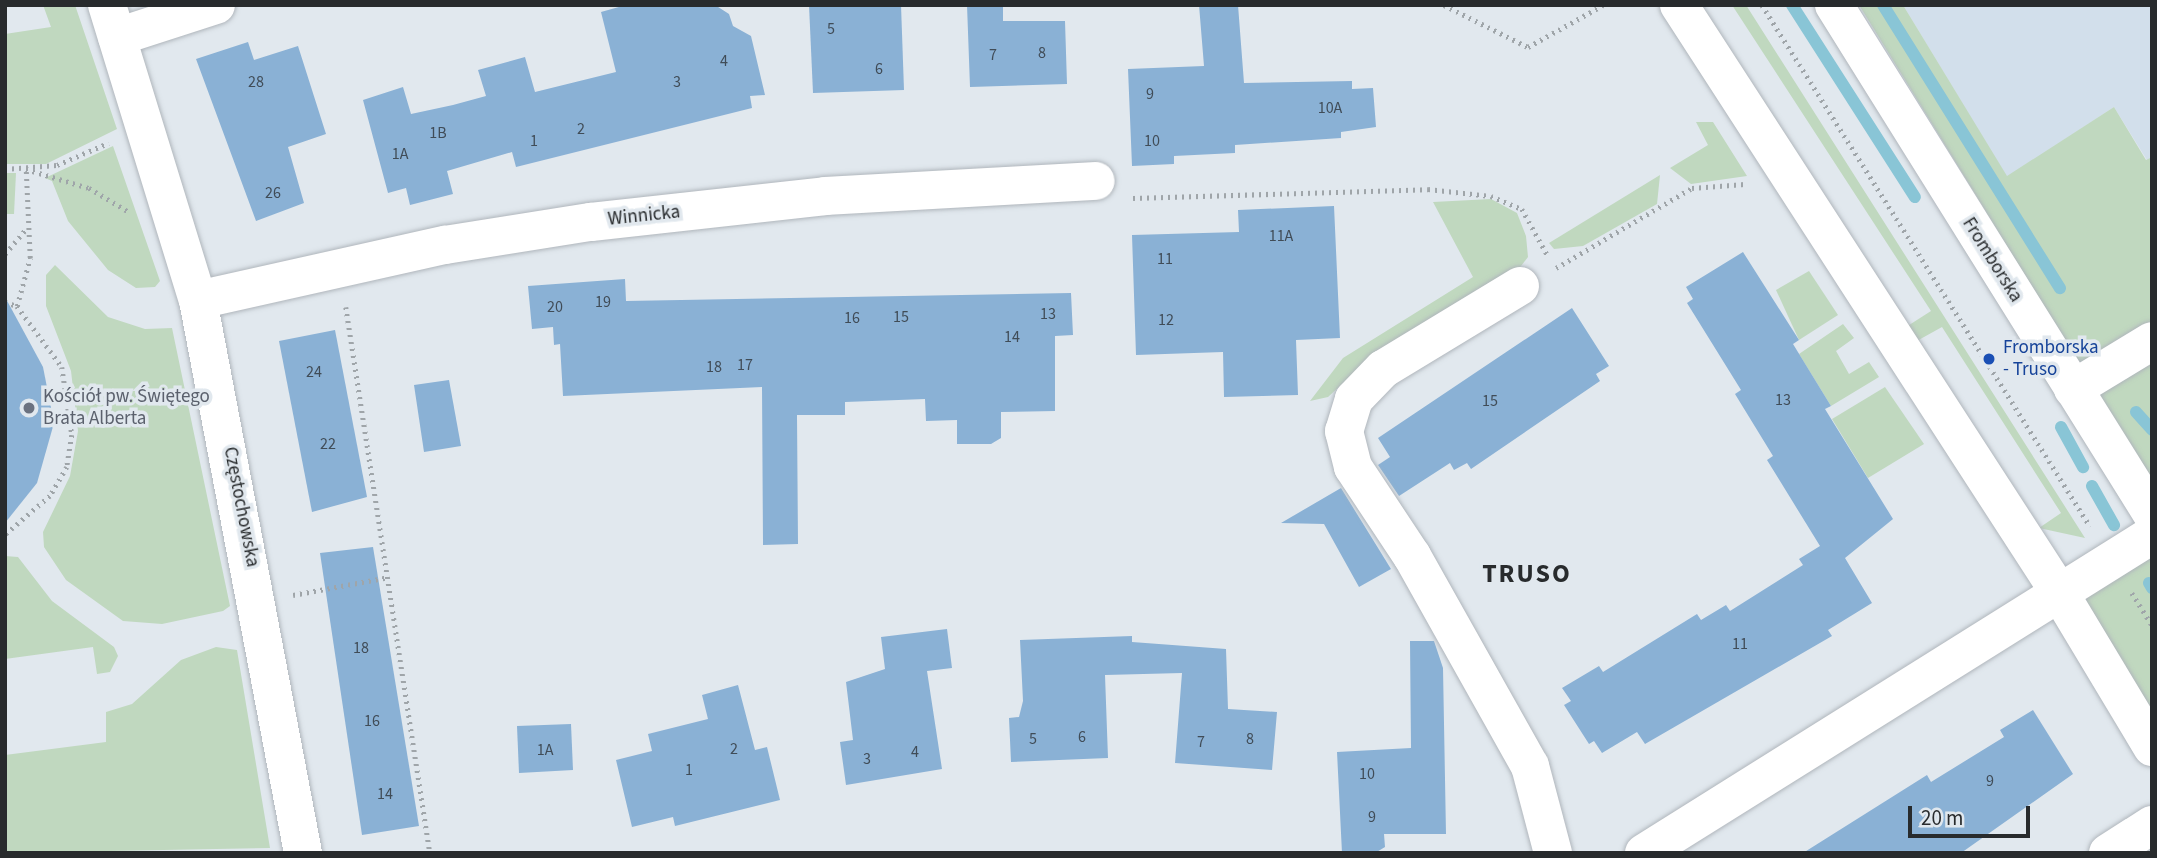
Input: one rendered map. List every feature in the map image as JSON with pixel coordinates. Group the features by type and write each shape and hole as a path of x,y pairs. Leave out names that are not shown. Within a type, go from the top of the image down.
{"street":[{"path":"112,21 216,5"},
{"path":"1679,5 2059,592 2152,747"},
{"name":"Fromborska","path":"1834,5 2152,513"},
{"name":"Częstochowska","path":"112,21 198,300 259,601 303,853"},
{"name":"Winnicka","path":"198,300 340,269 590,222 825,196 1111,190"},
{"path":"1520,286 1382,369 1354,399 1344,431 1353,467 1412,556 1530,766 1553,853"},
{"path":"2073,389 2152,341"},
{"path":"1644,853 2152,535"},
{"path":"2108,853 2152,825"}],"path":[{"path":"1444,5 1528,47 1603,5"},
{"path":"1762,5 2152,625"},
{"path":"5,169 57,165 122,136"},
{"path":"26,169 89,188 141,220"},
{"path":"17,306 27,282 26,169"},
{"path":"1520,286 1555,269 1692,188 1751,183"},
{"path":"1111,190 1428,189 1491,196 1522,209 1555,269"},
{"path":"5,254 27,228"},
{"path":"340,269 430,853"},
{"path":"5,302 17,306 62,367 72,435 67,467 50,496 5,535"},
{"path":"259,601 389,577"}],"shaded area":[{"path":"1903,5 2152,5 2152,157 2147,160 2114,107 2007,177"}],"green space":[{"path":"43,5 75,5 117,129 46,164 5,164 5,34 51,27"},
{"path":"1732,5 1746,5 2085,538 2039,528 2061,513 1942,327 1915,342 1906,327 1931,311"},
{"path":"1859,5 1903,5 2007,176 2114,107 2146,160 2152,157 2152,482"},
{"path":"1696,122 1713,122 1747,176 1691,184 1670,168 1708,145"},
{"path":"113,146 160,281 155,287 136,288 108,270 68,221 52,181 45,178"},
{"path":"5,173 16,173 14,214 5,214"},
{"path":"1660,175 1657,204 1583,246 1554,249 1549,243"},
{"path":"1491,199 1517,213 1526,236 1528,257 1515,274 1352,375 1328,397 1310,401 1343,358 1473,277 1433,202"},
{"path":"55,265 108,317 145,329 172,328 230,606 223,611 162,624 123,621 66,580 44,547 43,532 70,476 78,431 71,371 46,306 46,275"},
{"path":"1809,271 1838,315 1799,340 1776,290"},
{"path":"1843,324 1854,338 1836,351 1849,374 1869,362 1879,377 1831,406 1799,354"},
{"path":"1885,387 1924,444 1868,478 1832,419"},
{"path":"2152,552 2152,747 2059,592"},
{"path":"5,556 18,557 52,601 114,647 118,656 110,672 97,674 93,647 5,659"},
{"path":"216,647 237,650 270,848 5,853 5,755 106,742 106,712 132,704 181,660"}],"building":[{"path":"626,5 715,5 729,14 733,26 751,36 765,95 750,96 752,108 516,167 512,152 447,171 453,194 410,205 406,188 388,193 363,100 403,87 411,114 453,105 486,96 478,70 525,57 535,92 616,72 601,12"},
{"path":"809,5 901,5 904,90 813,93"},
{"path":"967,5 1003,5 1003,21 1065,21 1067,84 970,87"},
{"path":"1199,5 1238,5 1244,83 1352,81 1352,89 1373,88 1376,127 1341,132 1341,138 1235,145 1235,153 1174,156 1174,164 1132,166 1128,69 1204,66"},
{"path":"248,42 254,60 298,46 326,134 288,147 304,203 256,221 196,59"},
{"path":"1334,206 1340,338 1296,340 1298,395 1224,397 1223,352 1136,355 1132,235 1239,232 1238,210"},
{"path":"1743,252 1799,340 1793,344 1831,406 1825,409 1893,519 1845,558 1872,603 1828,630 1832,636 1645,744 1637,732 1602,753 1594,741 1589,744 1564,705 1571,701 1562,688 1599,666 1603,672 1697,614 1701,620 1726,605 1730,611 1803,565 1799,559 1820,546 1767,460 1773,456 1735,394 1741,390 1687,303 1693,299 1686,287"},
{"path":"625,279 626,301 1071,293 1073,335 1055,336 1055,411 1001,412 1001,438 991,444 957,444 957,420 926,421 925,399 845,402 845,415 797,415 798,544 763,545 762,387 563,396 560,344 554,345 553,327 532,329 528,286"},
{"name":"Kościół pw. Świętego Brata Alberta","path":"5,297 43,367 54,423 37,483 5,523"},
{"path":"1572,308 1609,366 1596,374 1600,381 1471,469 1467,463 1454,470 1450,463 1399,496 1378,465 1390,457 1378,438"},
{"path":"335,330 367,497 312,512 279,341"},
{"path":"449,380 461,446 424,452 414,385"},
{"path":"1341,488 1391,569 1359,587 1324,524 1281,523"},
{"path":"373,547 419,826 362,835 320,553"},
{"path":"947,629 952,668 927,671 942,769 846,785 840,742 853,740 846,682 885,669 881,637"},
{"path":"1132,636 1132,642 1226,649 1228,709 1277,712 1272,770 1175,763 1182,673 1105,675 1108,758 1011,762 1009,718 1019,717 1023,701 1020,640"},
{"path":"1410,641 1434,641 1443,668 1446,834 1384,834 1385,847 1375,853 1342,853 1337,752 1411,748"},
{"path":"738,685 755,750 767,747 780,800 675,826 673,817 632,827 616,760 652,751 648,734 708,719 702,695"},
{"path":"2033,710 2073,774 1961,853 1803,853 1927,775 1931,782 2004,737 2000,730"},
{"path":"571,724 573,770 519,773 517,726"}],"waterway":[{"path":"1792,5 1915,197"},
{"path":"1883,5 2060,288"},
{"path":"2136,412 2152,430"},
{"path":"2061,427 2083,467"},
{"path":"2092,486 2114,525"},
{"path":"2149,583 2152,588"}],"place":[{"name":"Fromborska - Truso","path":"1989,359"},
{"name":"Kościół pw. Świętego Brata Alberta","path":"29,408"}],"district":[{"name":"TRUSO","path":"1527,574"}]}
